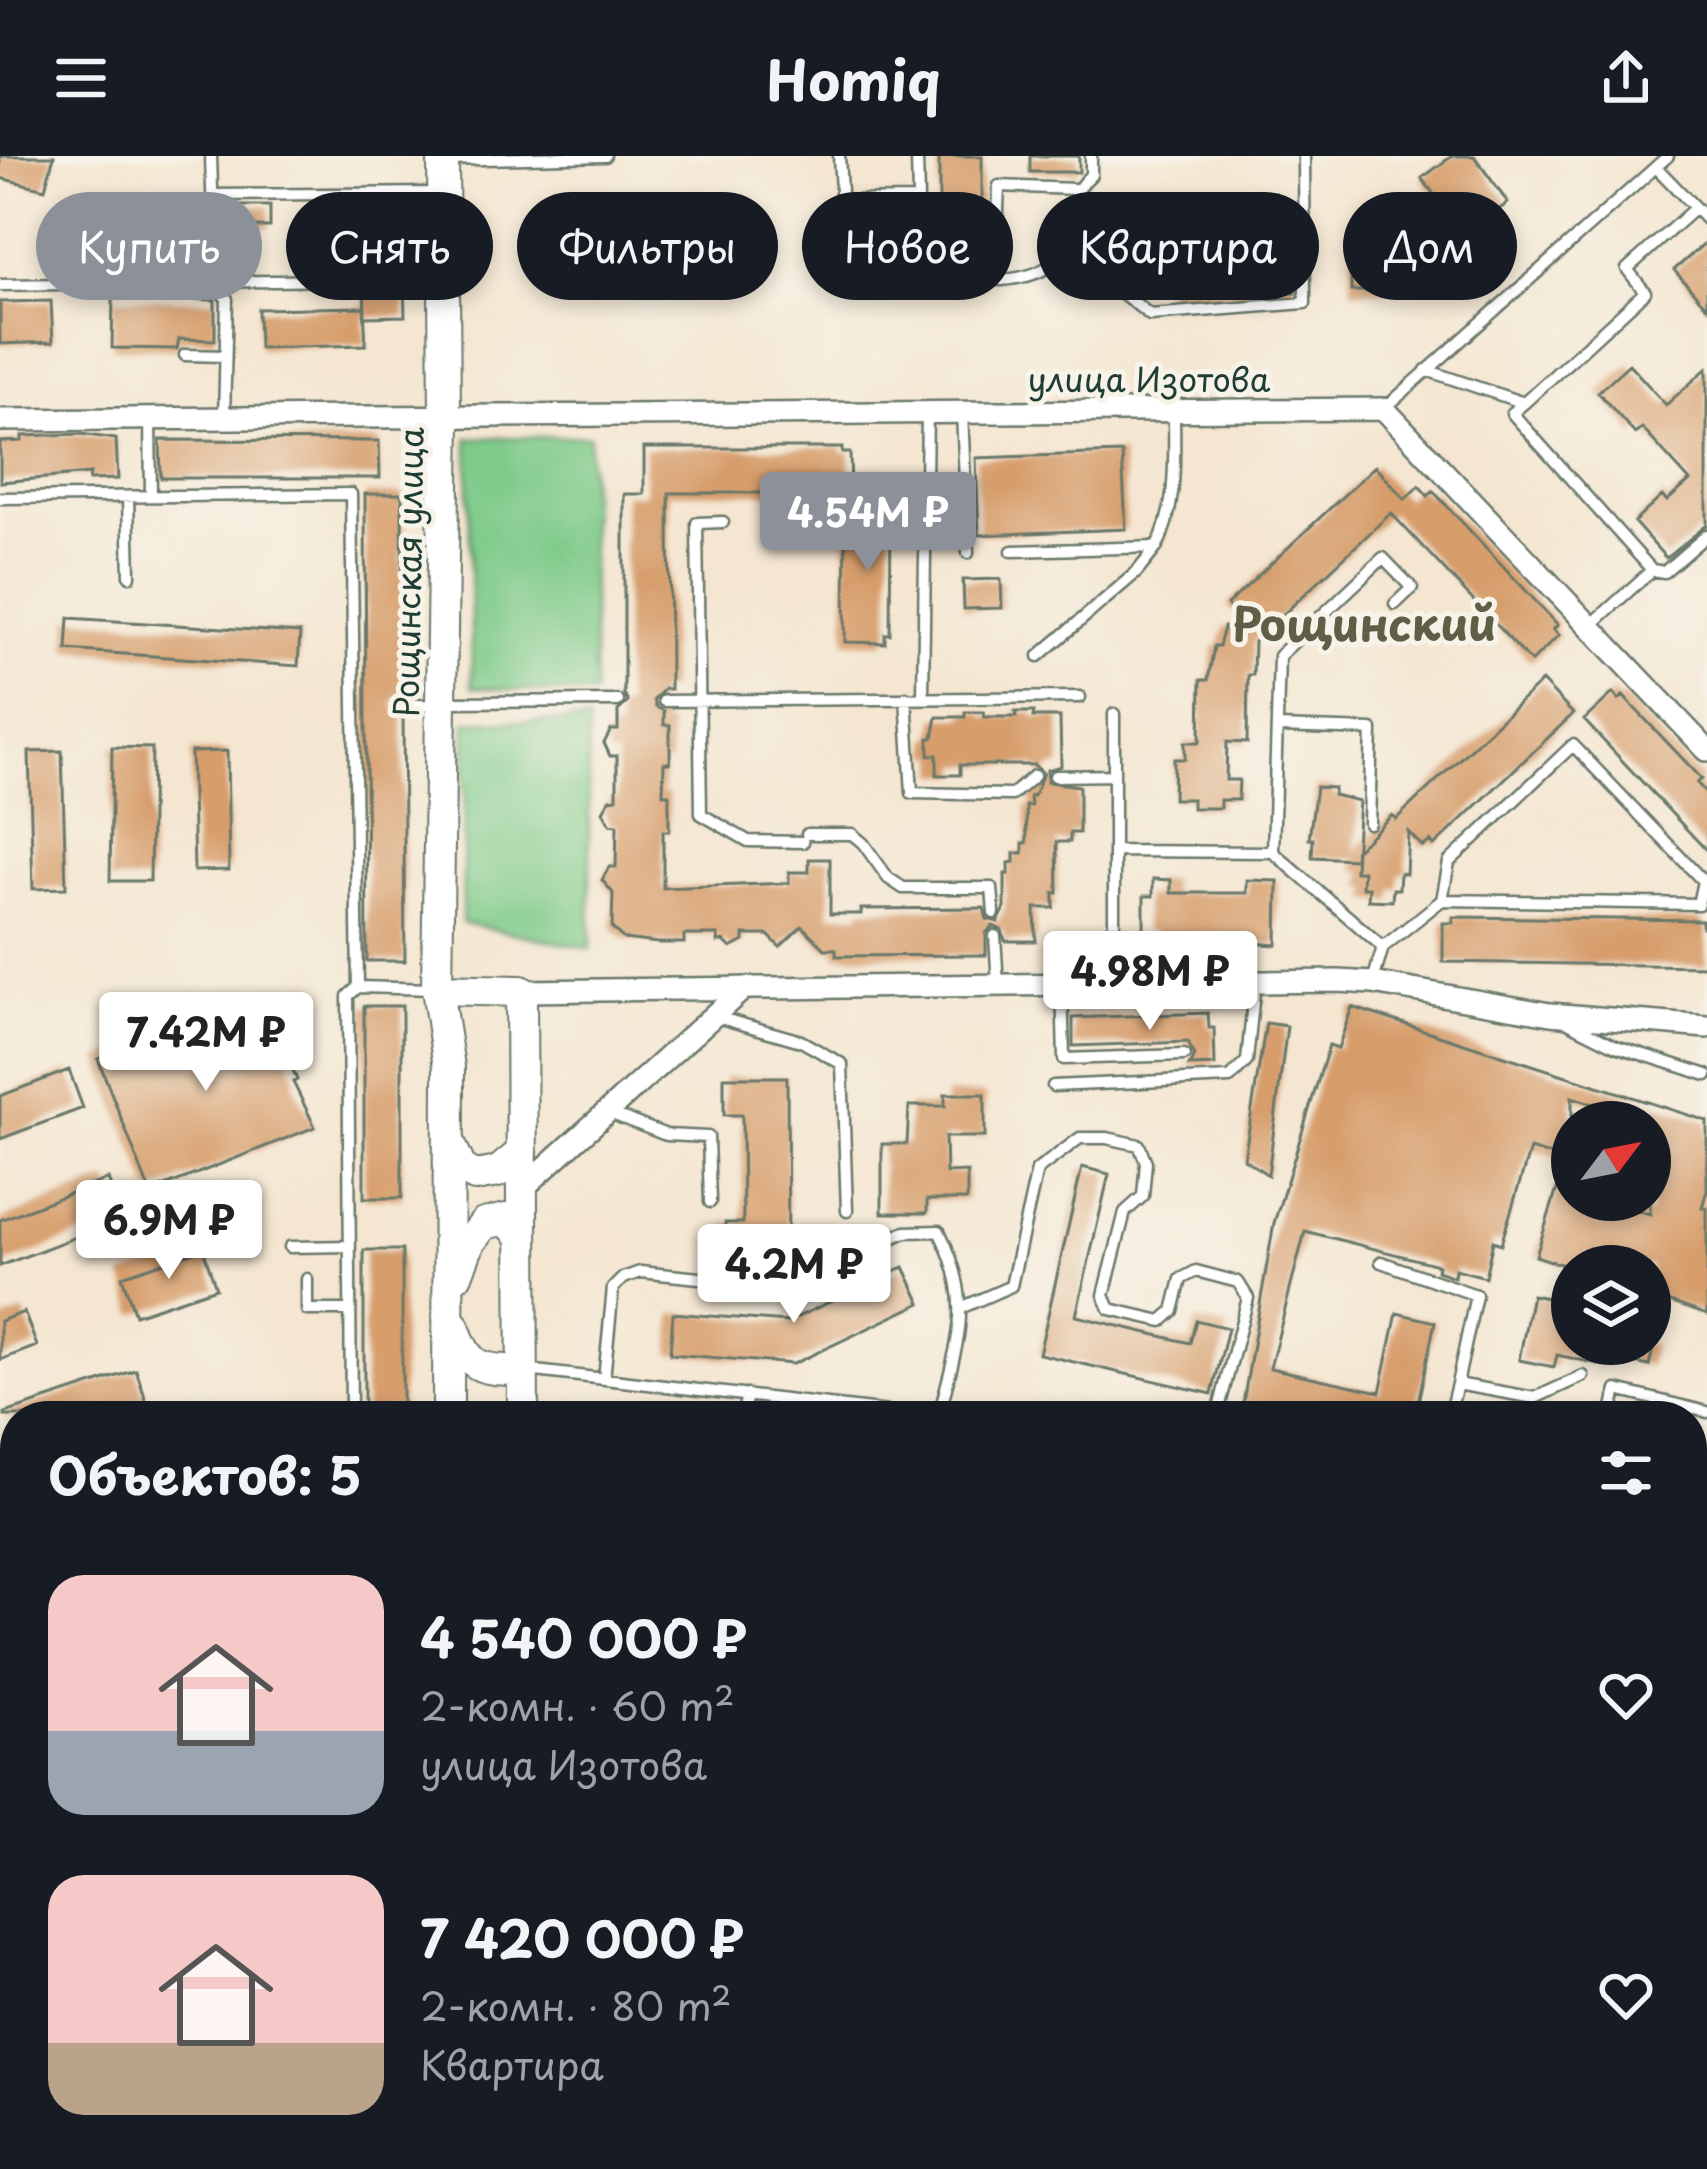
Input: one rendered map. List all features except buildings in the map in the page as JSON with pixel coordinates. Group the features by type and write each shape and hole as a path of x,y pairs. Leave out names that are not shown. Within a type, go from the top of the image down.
{"street":[{"name":"Рощинская улица","path":"443,158 443,192"},
{"name":"Рощинская улица","path":"444,300 437,989 449,1067 448,1401"},
{"name":"улица Изотова","path":"0,420 1384,409"},
{"path":"1384,409 1707,750"},
{"path":"437,989 1373,983 1550,1013 1707,1027"},
{"path":"522,1189 744,988"},
{"path":"521,992 524,1401"},
{"path":"449,1142 461,1168 475,1176 498,1172 521,1152"},
{"path":"521,1236 506,1220 484,1224 465,1253 451,1304 468,1359 484,1370 523,1370"}],"lane":[{"path":"211,156 212,192"},
{"path":"443,158 605,156"},
{"path":"839,156 841,192"},
{"path":"917,156 918,192"},
{"path":"1074,192 1091,175 1090,156"},
{"path":"1304,156 1304,192"},
{"path":"1384,409 1668,156"},
{"path":"1656,167 1707,220"},
{"path":"999,192 999,186 1075,189"},
{"path":"1695,208 1627,268 1645,292 1512,413 1652,570 1664,572 1707,535"},
{"path":"0,285 36,285"},
{"path":"224,418 226,300"},
{"path":"1131,300 1150,315 1305,300"},
{"path":"185,355 225,356"},
{"path":"1426,370 1524,403"},
{"path":"1039,656 1137,572 1157,547 1168,524 1173,496 1174,410"},
{"path":"923,697 927,412"},
{"path":"962,412 968,553"},
{"path":"150,418 151,496"},
{"path":"0,498 352,494 360,705 358,987"},
{"path":"128,496 130,576"},
{"path":"724,522 697,523 701,814 748,841 852,834 888,878 903,888 992,888 994,913"},
{"path":"1012,551 1157,547"},
{"path":"1274,852 1280,656 1383,558 1412,588 1395,604"},
{"path":"1590,626 1652,570"},
{"path":"906,697 912,793 1012,795 1034,776"},
{"path":"664,701 1080,697"},
{"path":"404,704 617,701"},
{"path":"1114,714 1114,985"},
{"path":"1277,727 1372,730 1369,823"},
{"path":"1373,983 1383,947 1442,900 1698,904 1703,881 1573,745 1449,862 1442,900"},
{"path":"1055,776 1114,775"},
{"path":"1114,851 1274,852 1383,947"},
{"path":"995,936 998,985"},
{"path":"1053,1087 1230,1078 1247,1061 1255,982"},
{"path":"1062,984 1064,1059 1184,1055"},
{"path":"351,1401 348,996 358,987 437,989"},
{"path":"1550,1013 1616,1046 1707,1075"},
{"path":"713,1016 801,1041 842,1064 847,1211"},
{"path":"608,1112 666,1135 707,1136 710,1202"},
{"path":"963,1307 1011,1286 1037,1170 1055,1153 1080,1138 1139,1145 1146,1162 1144,1196 1125,1212 1104,1295 1110,1309 1162,1321 1173,1311 1181,1279 1196,1271 1238,1282 1248,1298 1221,1401"},
{"path":"604,1379 613,1288 623,1278 640,1272 788,1287 905,1232 939,1231 958,1269 963,1307 942,1401"},
{"path":"290,1246 350,1246"},
{"path":"1381,1262 1476,1295 1453,1401"},
{"path":"307,1279 307,1310 350,1310"},
{"path":"523,1370 797,1401"},
{"path":"1457,1384 1535,1398 1583,1376"},
{"path":"1614,1401 1617,1390 1662,1401"},
{"path":"746,1401 747,1395"}],"green space":[{"path":"589,436 594,695 472,687 468,438"},
{"path":"588,721 591,949 462,923 466,722"}],"district":[{"name":"Рощинский","path":"1364,622"}]}
